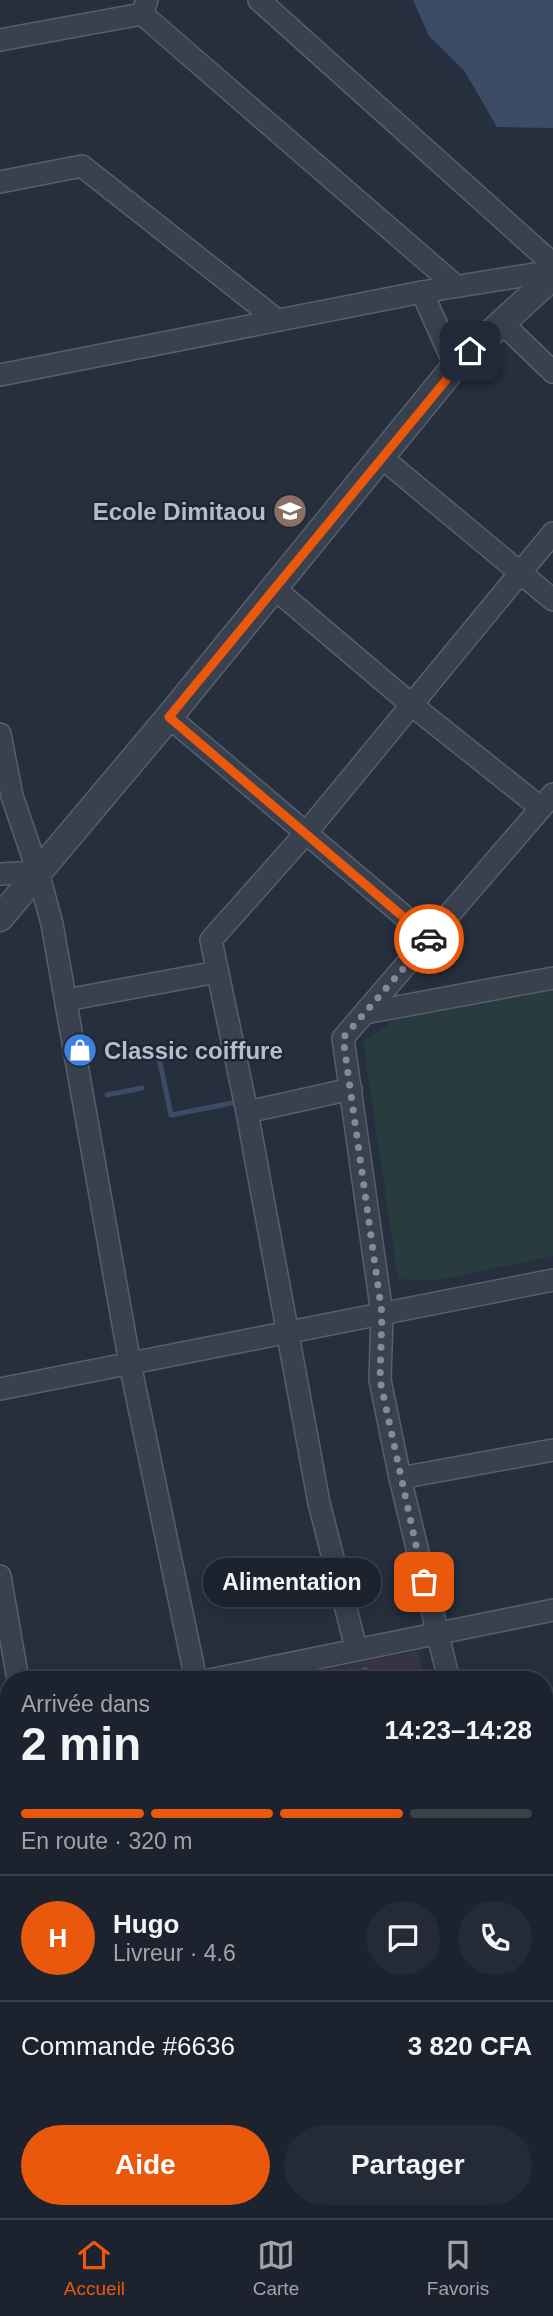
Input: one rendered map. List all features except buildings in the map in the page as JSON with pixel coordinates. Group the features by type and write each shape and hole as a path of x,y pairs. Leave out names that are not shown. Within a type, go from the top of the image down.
{"street":[{"path":"259,0 553,264"},
{"path":"0,40 145,7 456,286"},
{"path":"0,182 82,166 277,320"},
{"path":"0,375 422,292 553,274"},
{"path":"0,918 169,717 455,366 553,274"},
{"path":"422,292 455,366"},
{"path":"501,322 553,372"},
{"path":"382,457 553,600"},
{"path":"356,1648 319,1503 247,1112 211,940 413,706 553,533"},
{"path":"274,588 413,706 547,801 343,1038 382,1314 380,1380 400,1478 447,1671"},
{"path":"169,717 429,938"},
{"path":"0,734 12,796 52,924 130,1364 194,1671"},
{"path":"0,874 38,873"},
{"path":"66,1000 217,972"},
{"path":"365,1013 553,978"},
{"path":"247,1112 351,1089"},
{"path":"0,1389 553,1280"},
{"path":"400,1478 553,1450"},
{"path":"0,1576 16,1671"},
{"path":"250,1671 553,1610"}],"shaded area":[{"path":"418,1651 422,1671 310,1671"}],"green space":[{"path":"553,990 553,1256 434,1281 398,1279 363,1041 394,1020"}],"water":[{"path":"413,0 553,0 553,128 497,127 465,72 429,36"}],"waterway":[{"path":"158,1053 171,1115 232,1103"},
{"path":"107,1095 142,1088"}],"way so far":[{"path":"424,1582 380,1380 382,1314 343,1038 429,939"}],"place":[{"name":"Ecole Dimitaou","path":"290,511"},
{"name":"Classic coiffure","path":"80,1050"},
{"name":"Alimentation","path":"424,1582"}],"route":[{"path":"429,939 169,717 470,351"}]}
